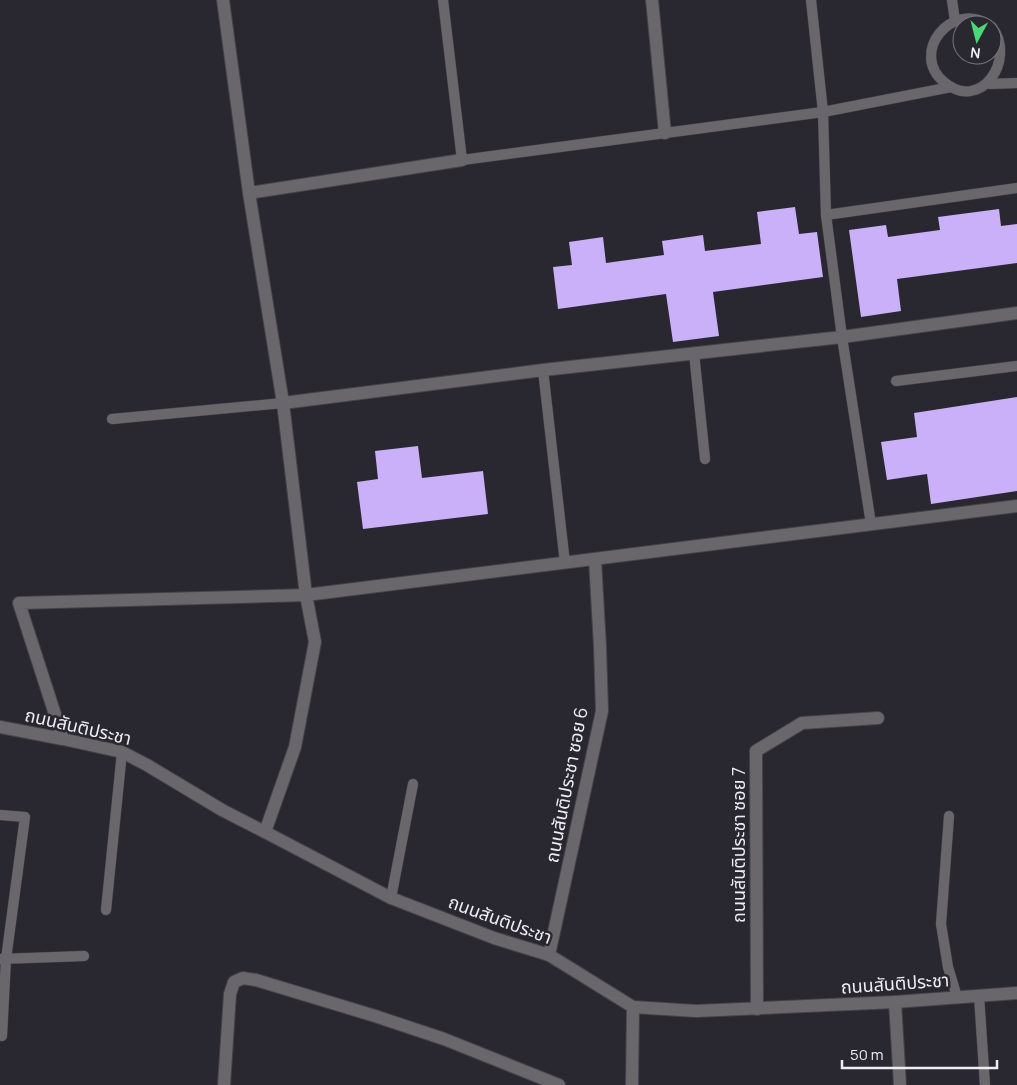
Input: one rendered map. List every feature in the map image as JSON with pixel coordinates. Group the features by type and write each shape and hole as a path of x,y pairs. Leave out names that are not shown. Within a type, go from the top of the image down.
{"street":[{"path":"223,0 249,193 283,403 306,595 315,642 295,747 265,832"},
{"path":"652,0 665,133"},
{"path":"249,193 462,160"},
{"path":"283,403 543,370 842,338 1017,313"},
{"path":"63,739 19,603 306,595 1017,506"},
{"name":"ถนนสันติประชา ซอย 6","path":"549,955 602,711 595,559"},
{"name":"ถนนสันติประชา ซอย 7","path":"757,1009 756,751 802,723 878,718"},
{"name":"ถนนสันติประชา","path":"0,727 122,752 147,764 222,810 391,898 494,938 549,955 633,1007 696,1012 895,1002 1017,993"},
{"path":"224,1085 230,994 234,982 243,978 305,994 444,1038 559,1085"},
{"path":"895,1002 900,1085"},
{"path":"632,1085 633,1007"}],"lane":[{"path":"443,0 462,160 823,112 951,87"},
{"path":"811,0 823,112 826,215 842,338 871,524"},
{"path":"952,0 954,15"},
{"path":"952,22 938,33 931,52 932,63 936,72 942,81 951,87 971,91 990,84 998,76 1002,67 1004,57 1002,42"},
{"path":"990,84 1017,83"},
{"path":"826,215 1017,188"},
{"path":"694,353 705,459"},
{"path":"896,381 1017,366"},
{"path":"543,370 565,563"},
{"path":"112,419 283,403"},
{"path":"106,910 122,752"},
{"path":"391,898 413,784"},
{"path":"0,815 25,817 3,959 2,1036"},
{"path":"950,816 941,924 948,967 958,997"},
{"path":"3,959 84,956"},
{"path":"979,996 985,1085"}],"building":[{"path":"795,207 799,234 817,232 823,277 713,292 719,336 673,342 666,294 558,309 553,267 572,265 569,242 603,237 606,263 664,255 662,241 703,235 705,251 761,244 757,212"},
{"path":"999,209 1001,226 1017,224 1017,263 897,279 901,311 861,317 849,230 886,225 888,237 940,230 938,217"},
{"path":"1017,397 1017,491 931,504 927,474 887,480 881,442 917,437 914,413"},
{"path":"418,446 422,478 483,471 488,514 363,529 357,482 378,479 375,451"}]}
